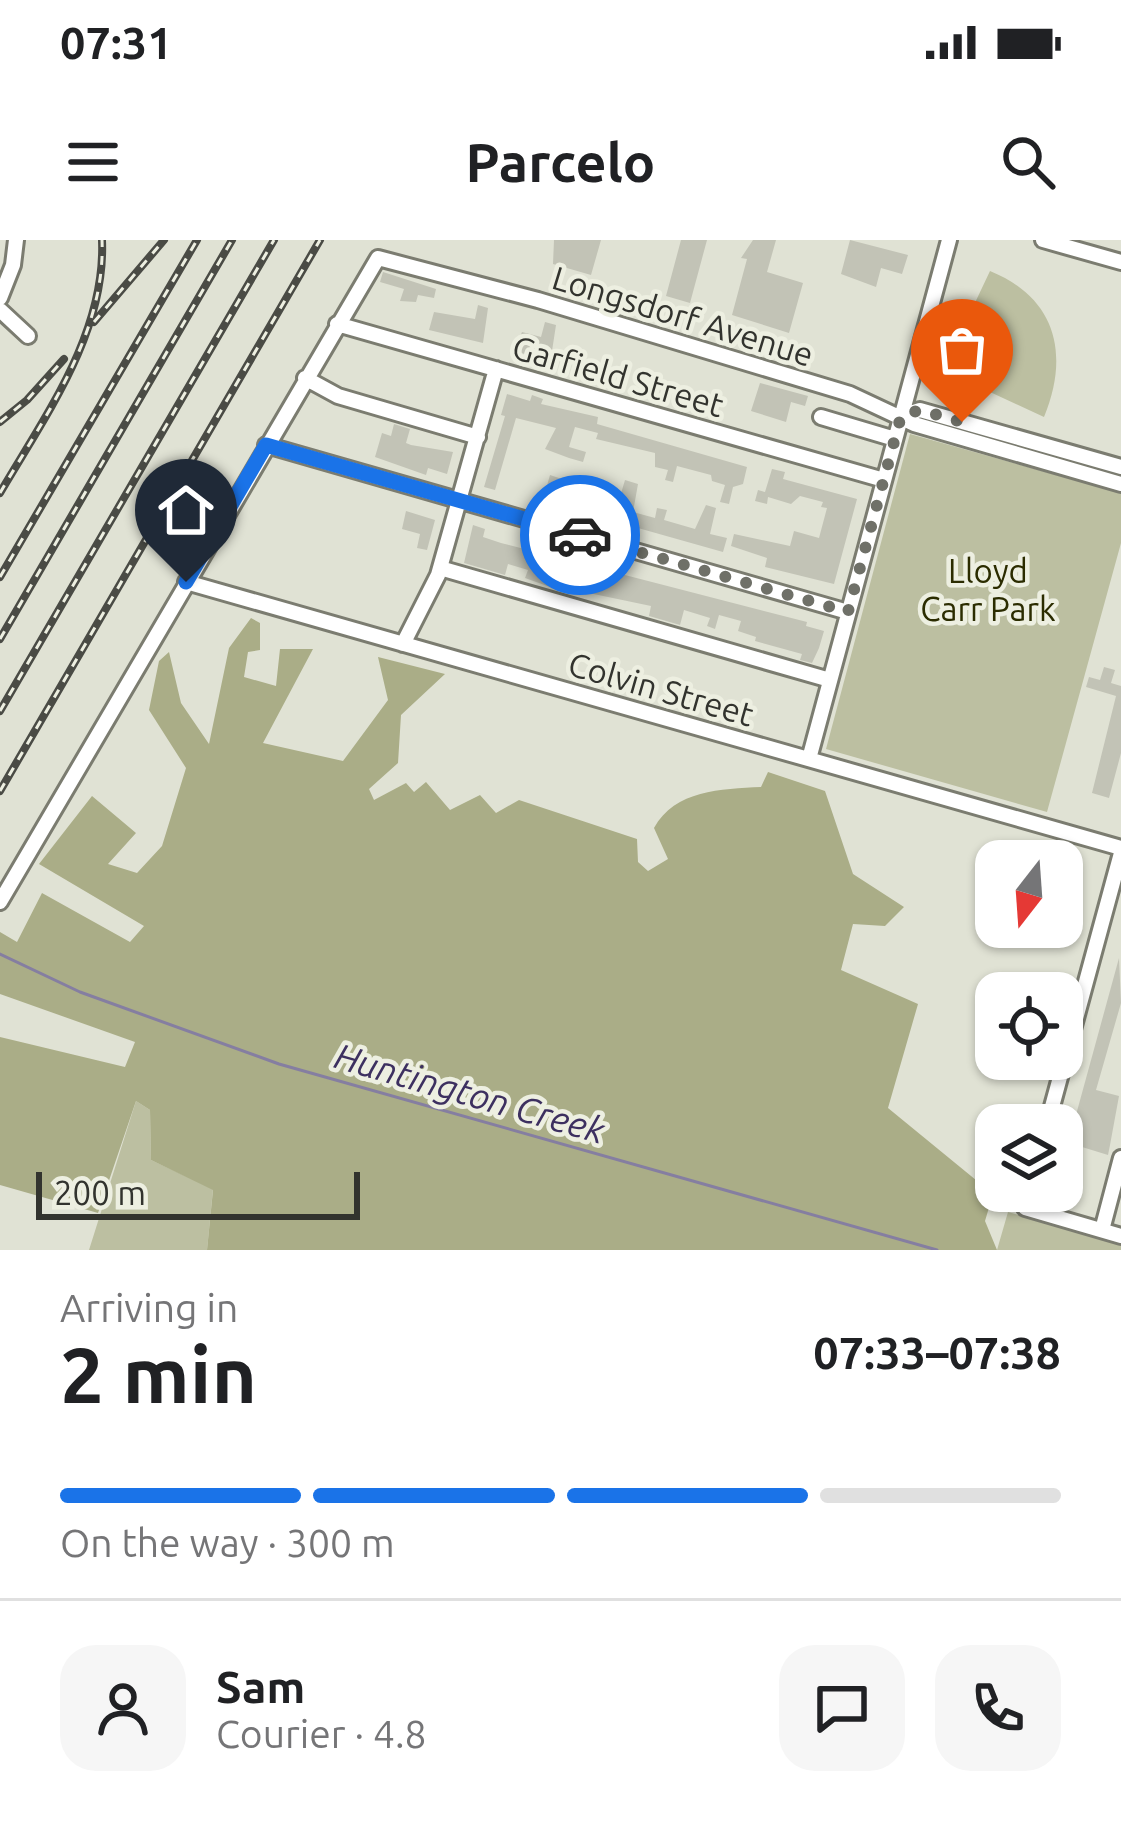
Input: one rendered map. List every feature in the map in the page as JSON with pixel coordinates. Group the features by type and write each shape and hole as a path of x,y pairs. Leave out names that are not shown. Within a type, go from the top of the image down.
{"street":[{"path":"0,298 13,266 16,240"},
{"path":"809,759 950,240"},
{"path":"1043,240 1121,262"},
{"name":"Longsdorf Avenue","path":"337,324 378,258 517,293 850,394 914,424 1114,474"},
{"path":"0,310 28,336"},
{"path":"0,902 337,324"},
{"name":"Garfield Street","path":"337,324 884,480"},
{"path":"403,644 440,568 496,369"},
{"path":"305,378 338,396 478,437"},
{"path":"821,417 895,439"},
{"path":"266,445 848,612"},
{"path":"440,568 830,680"},
{"name":"Colvin Street","path":"186,582 1121,850"},
{"path":"1054,1104 1121,850"},
{"path":"1102,1230 1121,1158"},
{"path":"1038,1212 1121,1236"}],"green space":[{"path":"990,271 1030,296 1052,330 1056,371 1044,417 949,373 946,364"},
{"name":"Lloyd Carr Park","path":"910,434 1121,493 1121,543 1047,812 826,749"},
{"path":"251,618 260,623 260,650 248,652 244,677 276,686 280,649 313,649 263,743 343,761 388,700 378,657 445,674 401,715 398,763 369,789 374,800 406,783 414,792 426,782 450,810 480,795 496,813 519,800 637,839 638,862 648,871 668,859 654,828 663,815 687,799 761,787 768,772 825,791 853,874 904,907 885,926 853,924 841,970 918,1004 888,1108 975,1179 975,1212 988,1212 985,1221 997,1250 207,1250 213,1190 151,1160 150,1110 136,1101 98,1213 0,1185 0,1037 125,1067 135,1042 0,994 0,932 17,942 42,893 130,942 144,926 39,864 92,796 136,833 108,864 137,873 162,846 186,768 149,710 159,661 169,652 181,703 209,744 229,648"},
{"path":"136,1101 150,1110 151,1160 213,1189 207,1250 89,1250"},
{"path":"1008,1212 1121,1243 1121,1250 997,1250"}],"building":[{"path":"554,240 601,240 591,275 553,264"},
{"path":"681,240 707,240 690,303 666,296"},
{"path":"753,240 776,240 767,272 803,283 789,333 732,315 747,259 741,258"},
{"path":"850,240 908,255 902,274 881,268 876,287 841,274"},
{"path":"383,272 436,289 434,298 418,295 416,302 400,301 404,289 380,282"},
{"path":"478,305 488,308 483,343 429,330 434,312 475,319"},
{"path":"545,322 556,325 550,364 514,350 522,332 541,337"},
{"path":"760,383 808,396 805,406 791,402 786,422 751,411"},
{"path":"507,394 530,401 532,395 543,399 541,404 598,417 597,424 747,467 743,484 733,487 729,504 720,502 725,485 712,481 711,475 677,466 673,482 665,480 668,470 655,467 655,453 596,439 598,433 575,427 569,447 586,452 583,462 569,458 545,449 556,428 516,418 495,490 484,487"},
{"path":"394,424 410,429 406,443 453,452 447,474 428,468 426,475 375,457 382,433 391,436"},
{"path":"772,469 785,472 783,479 857,499 834,584 765,567 767,558 731,546 734,534 790,546 794,531 819,538 827,508 821,507 823,502 800,496 791,504 768,497 767,504 755,501 758,490 765,492"},
{"path":"550,475 571,482 568,493 617,507 625,480 638,484 633,512 655,518 657,508 667,510 664,520 695,529 706,505 716,508 710,534 727,538 723,552 560,506 564,494 546,489"},
{"path":"406,511 435,520 427,550 417,548 420,534 402,529"},
{"path":"473,525 485,529 483,537 501,543 807,622 806,626 824,631 819,648 812,663 800,660 802,654 755,641 756,637 738,631 741,621 719,615 715,629 707,626 710,618 684,610 680,625 649,616 651,606 584,592 586,586 567,581 564,592 525,578 528,570 508,564 505,575 464,563"},
{"path":"1104,667 1115,670 1111,683 1121,686 1121,753 1109,798 1092,793 1116,696 1086,687 1089,677 1100,680"},
{"path":"1119,958 1121,1003 1096,1090 1119,1096 1108,1155 1083,1147 1083,1104 1079,1104"}],"waterway":[{"name":"Huntington Creek","path":"0,954 80,992 279,1064 937,1250"}],"railway":[{"path":"0,493 53,404 83,341 101,274 102,240"},
{"path":"94,322 164,240"},
{"path":"0,577 197,240"},
{"path":"0,639 232,240"},
{"path":"0,711 274,240"},
{"path":"0,791 320,240"},
{"path":"0,422 64,359"}],"way so far":[{"path":"580,535 848,612 901,416 920,410 962,422"}],"route":[{"path":"186,582 266,445 580,535"}]}
